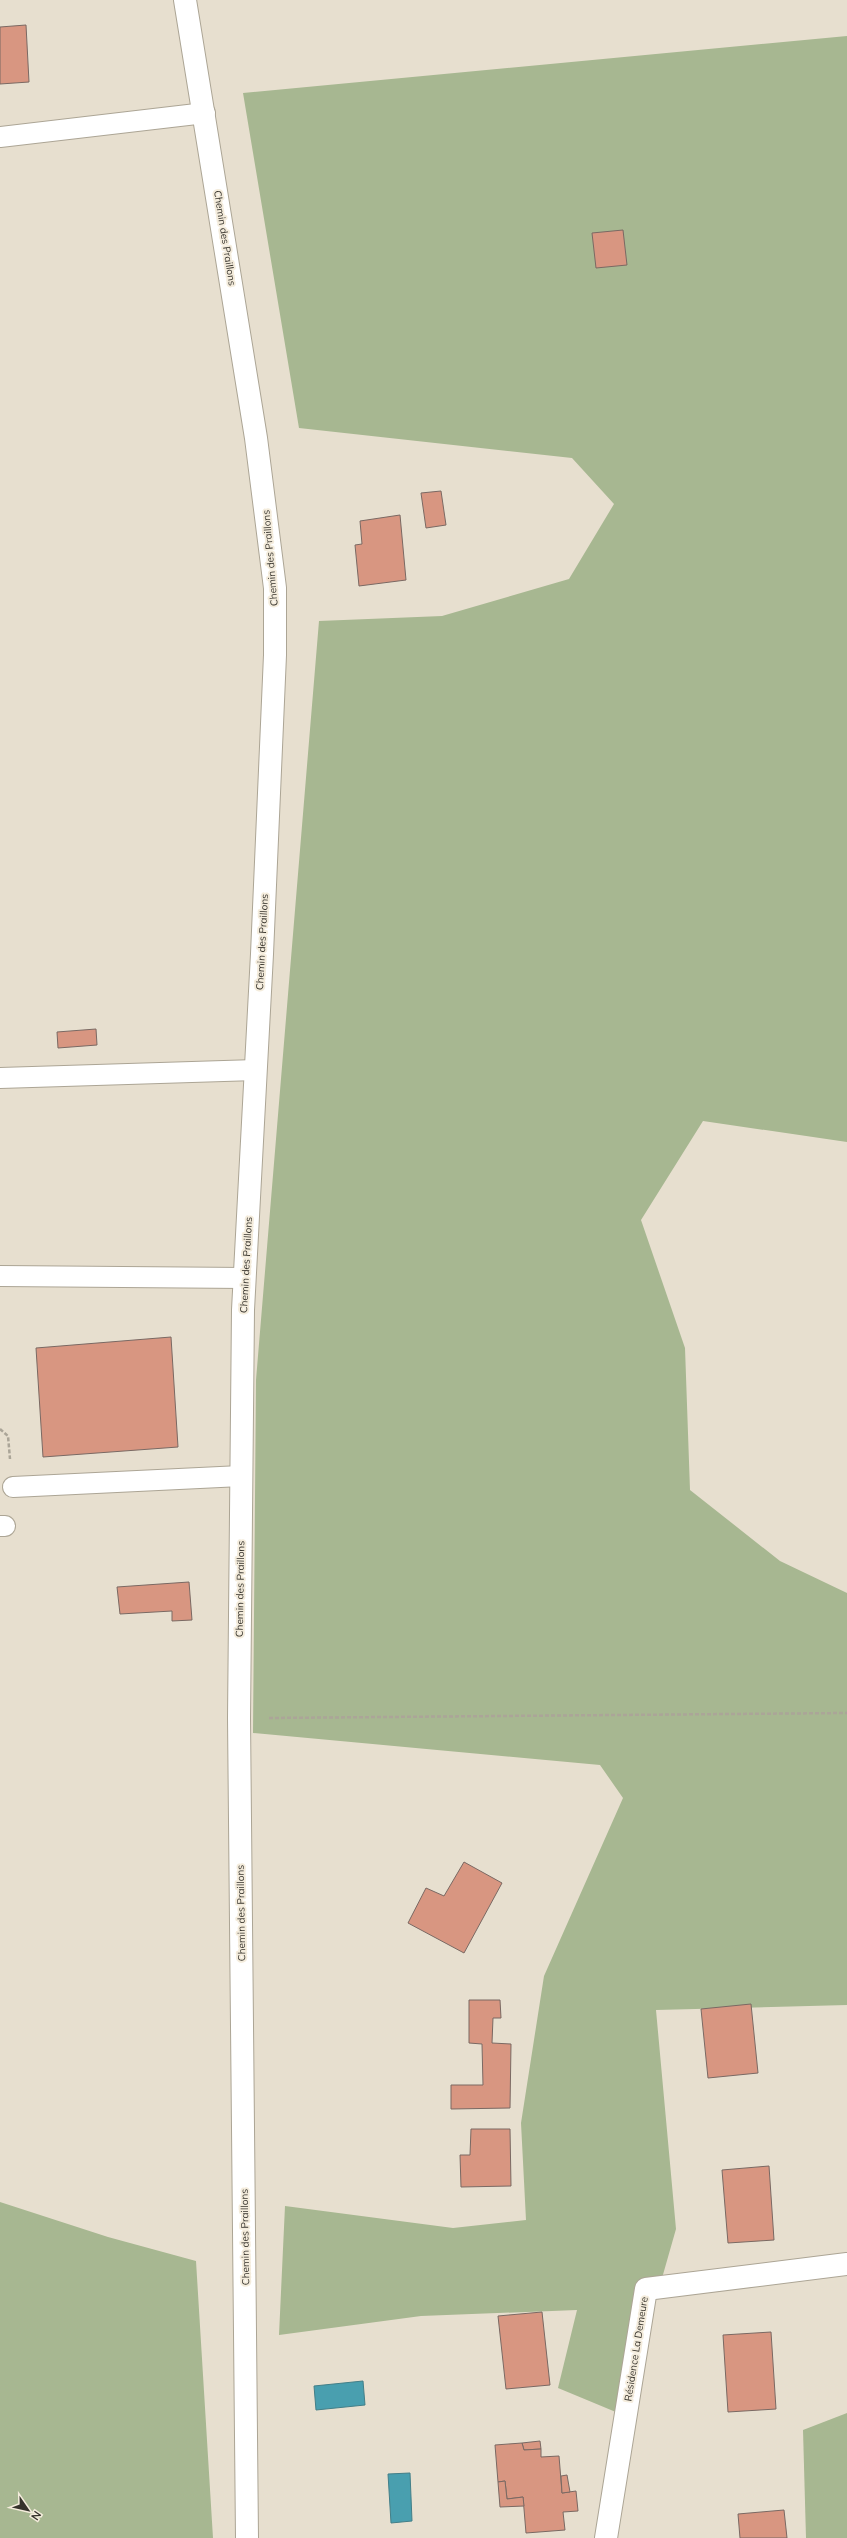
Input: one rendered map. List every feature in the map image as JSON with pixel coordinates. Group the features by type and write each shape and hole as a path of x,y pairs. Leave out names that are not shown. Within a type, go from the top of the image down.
{"street":[{"name":"Chemin des Praillons","path":"185,0 205,114 256,438 275,588 275,663 245,1278 241,1476 239,1718 247,2538"},
{"name":"Résidence La Demeure","path":"606,2538 646,2289 847,2264"}],"lane":[{"path":"0,137 205,114"},
{"path":"0,1078 256,1070"},
{"path":"0,1276 245,1278"},
{"path":"13,1487 241,1476"}],"path":[{"path":"239,1718 847,1713"}],"green space":[{"path":"847,36 847,1142 703,1121 641,1220 685,1348 690,1490 780,1561 847,1593 847,2005 656,2010 676,2229 623,2415 558,2388 577,2310 421,2316 279,2335 285,2206 453,2228 526,2220 521,2123 544,1976 623,1798 600,1765 253,1733 256,1380 319,621 442,616 569,579 614,504 572,458 299,428 243,93"},
{"path":"0,2202 108,2237 196,2261 213,2538 0,2538"},
{"path":"847,2413 847,2538 806,2538 803,2430"}],"water":[{"path":"363,2381 365,2405 316,2410 314,2386"},
{"path":"410,2473 412,2521 391,2523 388,2474"}],"building":[{"path":"26,25 29,82 0,84 0,27"},
{"path":"623,230 627,265 596,268 592,233"},
{"path":"441,491 446,525 426,528 421,493"},
{"path":"400,515 406,580 359,586 355,545 362,544 360,521"},
{"path":"96,1029 97,1045 58,1048 57,1032"},
{"path":"171,1337 178,1447 43,1457 36,1348"},
{"path":"189,1582 192,1620 172,1621 172,1611 120,1614 117,1587"},
{"path":"464,1862 502,1883 464,1953 408,1923 426,1888 444,1896"},
{"path":"469,2000 500,2000 501,2018 493,2018 492,2043 511,2044 510,2108 451,2109 451,2085 483,2085 482,2044 469,2043"},
{"path":"751,2004 758,2073 708,2078 701,2009"},
{"path":"471,2129 510,2129 511,2186 461,2187 460,2155 470,2155"},
{"path":"769,2166 774,2240 728,2243 722,2170"},
{"path":"542,2312 550,2385 506,2389 498,2316"},
{"path":"771,2332 776,2409 728,2412 723,2335"},
{"path":"540,2441 541,2449 524,2450 522,2443"},
{"path":"522,2443 524,2450 541,2449 541,2457 559,2456 562,2493 576,2491 578,2511 563,2512 565,2530 526,2533 523,2497 507,2499 505,2481 498,2482 495,2445"},
{"path":"567,2475 570,2492 562,2493 561,2476"},
{"path":"505,2481 507,2499 523,2497 524,2506 500,2507 498,2482"},
{"path":"784,2510 787,2538 740,2538 738,2514"}]}
